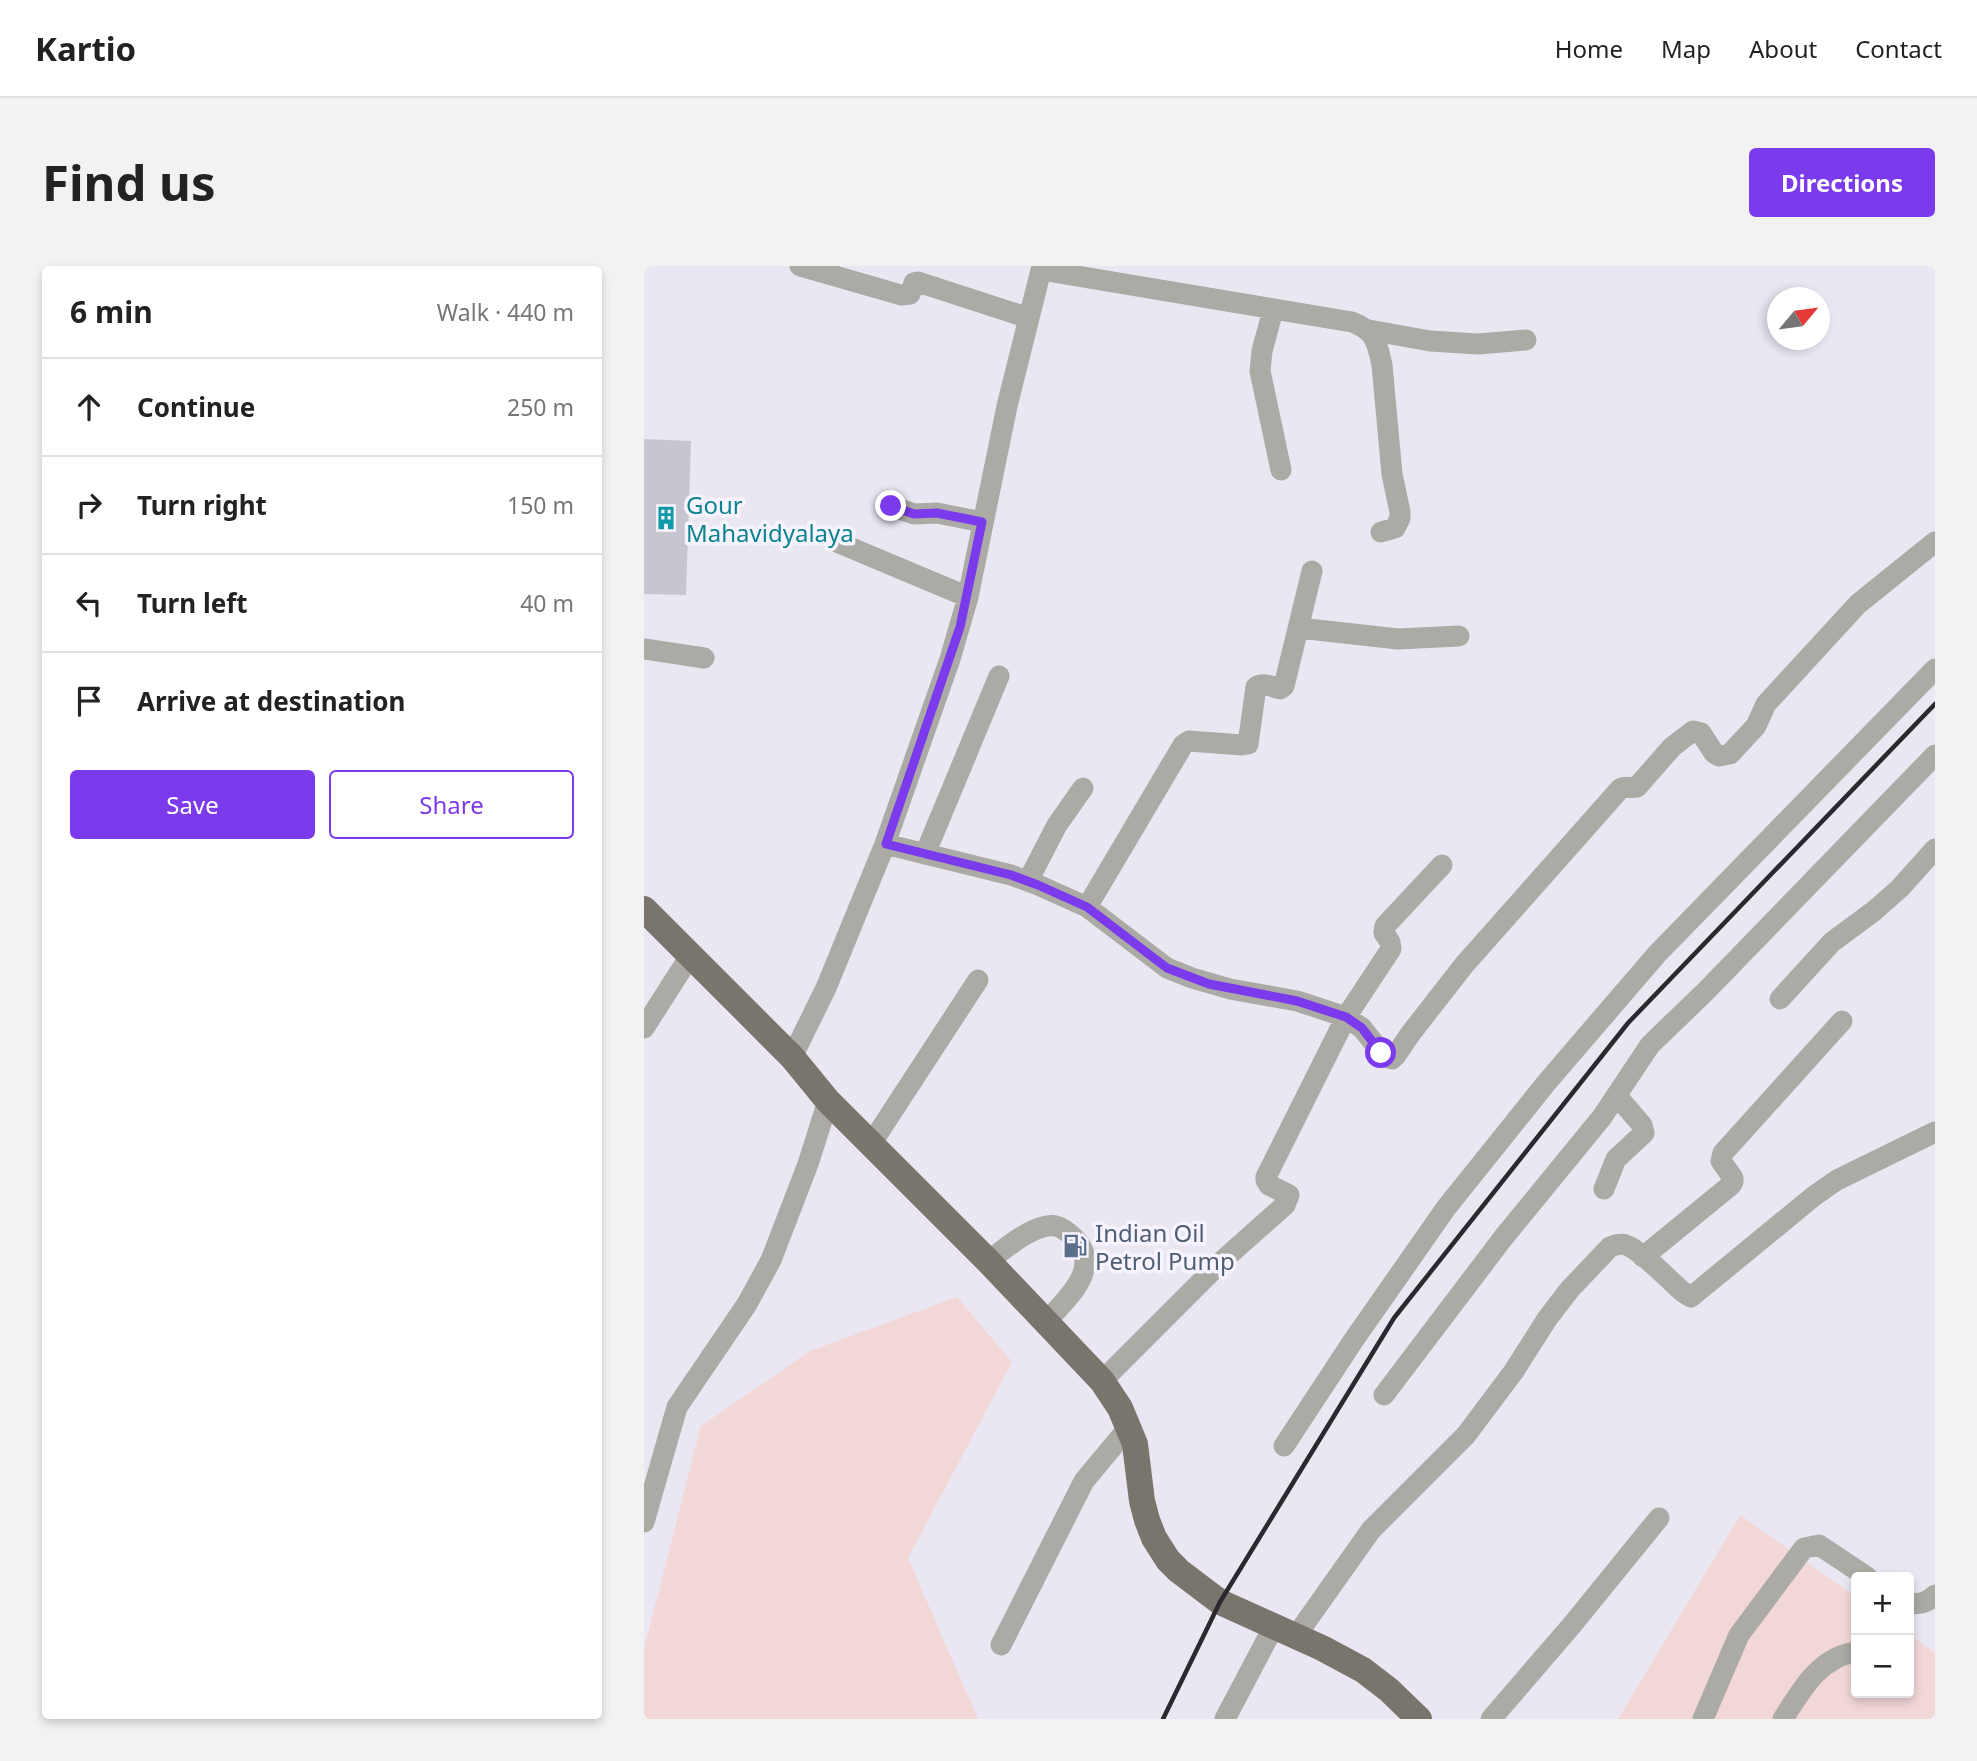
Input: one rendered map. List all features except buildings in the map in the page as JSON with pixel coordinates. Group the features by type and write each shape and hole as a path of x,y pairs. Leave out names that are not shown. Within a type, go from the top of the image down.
{"main road":[{"path":"644,909 792,1057 828,1101 988,1261 1102,1381 1129,1427 1135,1444 1147,1520 1154,1538 1168,1560 1220,1602 1322,1648 1363,1670 1419,1719"}],"street":[{"path":"800,266 901,295 910,294 914,283 918,282 1029,317"},
{"path":"792,1057 826,988 886,844 950,659 968,597 1007,406 1041,268 1352,323 1369,330 1430,341 1478,344 1526,340"},
{"path":"1273,310 1262,351 1260,371 1281,470"},
{"path":"1369,330 1382,365 1391,462 1400,512 1395,528 1381,532"},
{"path":"891,506 914,514 937,513 982,522"},
{"path":"886,844 1028,881 1087,907 1167,968 1230,989 1297,1001 1346,1017 1362,1028 1389,1059 1396,1055 1464,965 1620,789 1640,785 1672,747 1693,731 1701,733 1714,753 1720,757 1730,754 1756,726 1766,704 1834,628 1880,585 1935,541"},
{"path":"837,542 968,597"},
{"path":"1087,907 1183,745 1189,741 1248,744 1254,690 1259,685 1283,688 1311,571"},
{"path":"1298,628 1398,639 1459,636"},
{"path":"644,649 704,658"},
{"path":"1284,1446 1353,1340 1446,1208 1546,1082 1657,954 1935,670"},
{"path":"925,854 999,676"},
{"path":"1384,1395 1503,1238 1617,1096 1650,1045 1935,755"},
{"path":"1028,881 1057,825 1083,788"},
{"path":"1780,999 1832,942 1900,888 1935,849"},
{"path":"1102,1381 1222,1261 1288,1201 1289,1195 1269,1185 1266,1177 1346,1017 1391,949 1384,933 1385,926 1442,865"},
{"path":"644,1028 690,956"},
{"path":"871,1144 978,980"},
{"path":"1643,1257 1731,1185 1733,1178 1721,1161 1723,1153 1842,1021"},
{"path":"1604,1189 1616,1159 1644,1133 1642,1125 1617,1096"},
{"path":"644,1522 677,1407 747,1304 771,1260 808,1164 828,1101"},
{"path":"1224,1719 1285,1631 1380,1519 1454,1450 1514,1371 1547,1319 1570,1289 1604,1253 1614,1245 1625,1245 1690,1297 1814,1196 1838,1180 1935,1132"},
{"path":"988,1261 1032,1231 1043,1227 1054,1225 1064,1229 1077,1241 1084,1252 1086,1265 1083,1276 1046,1322"},
{"path":"1001,1645 1084,1481 1129,1427"},
{"path":"1491,1719 1659,1518"},
{"path":"1703,1719 1739,1634 1804,1548 1819,1545 1860,1572"},
{"path":"1914,1603 1929,1601 1935,1595"},
{"path":"1783,1719 1811,1676 1851,1654"}],"shaded area":[{"path":"957,1297 1012,1362 908,1558 978,1719 644,1719 644,1649 701,1426 810,1351"},
{"path":"1740,1515 1851,1593 1851,1698 1914,1698 1914,1638 1935,1653 1935,1719 1618,1719"}],"railway":[{"path":"1163,1719 1220,1602 1394,1318 1628,1023 1935,704"}],"place":[{"name":"Gour Mahavidyalaya","path":"666,518"},
{"name":"Indian Oil Petrol Pump","path":"1075,1246"}],"route":[{"path":"891,506 914,514 932,512 982,522 960,627 886,844 1011,875 1038,885 1087,907 1167,968 1209,984 1297,1001 1346,1017 1362,1028 1381,1053"}]}
